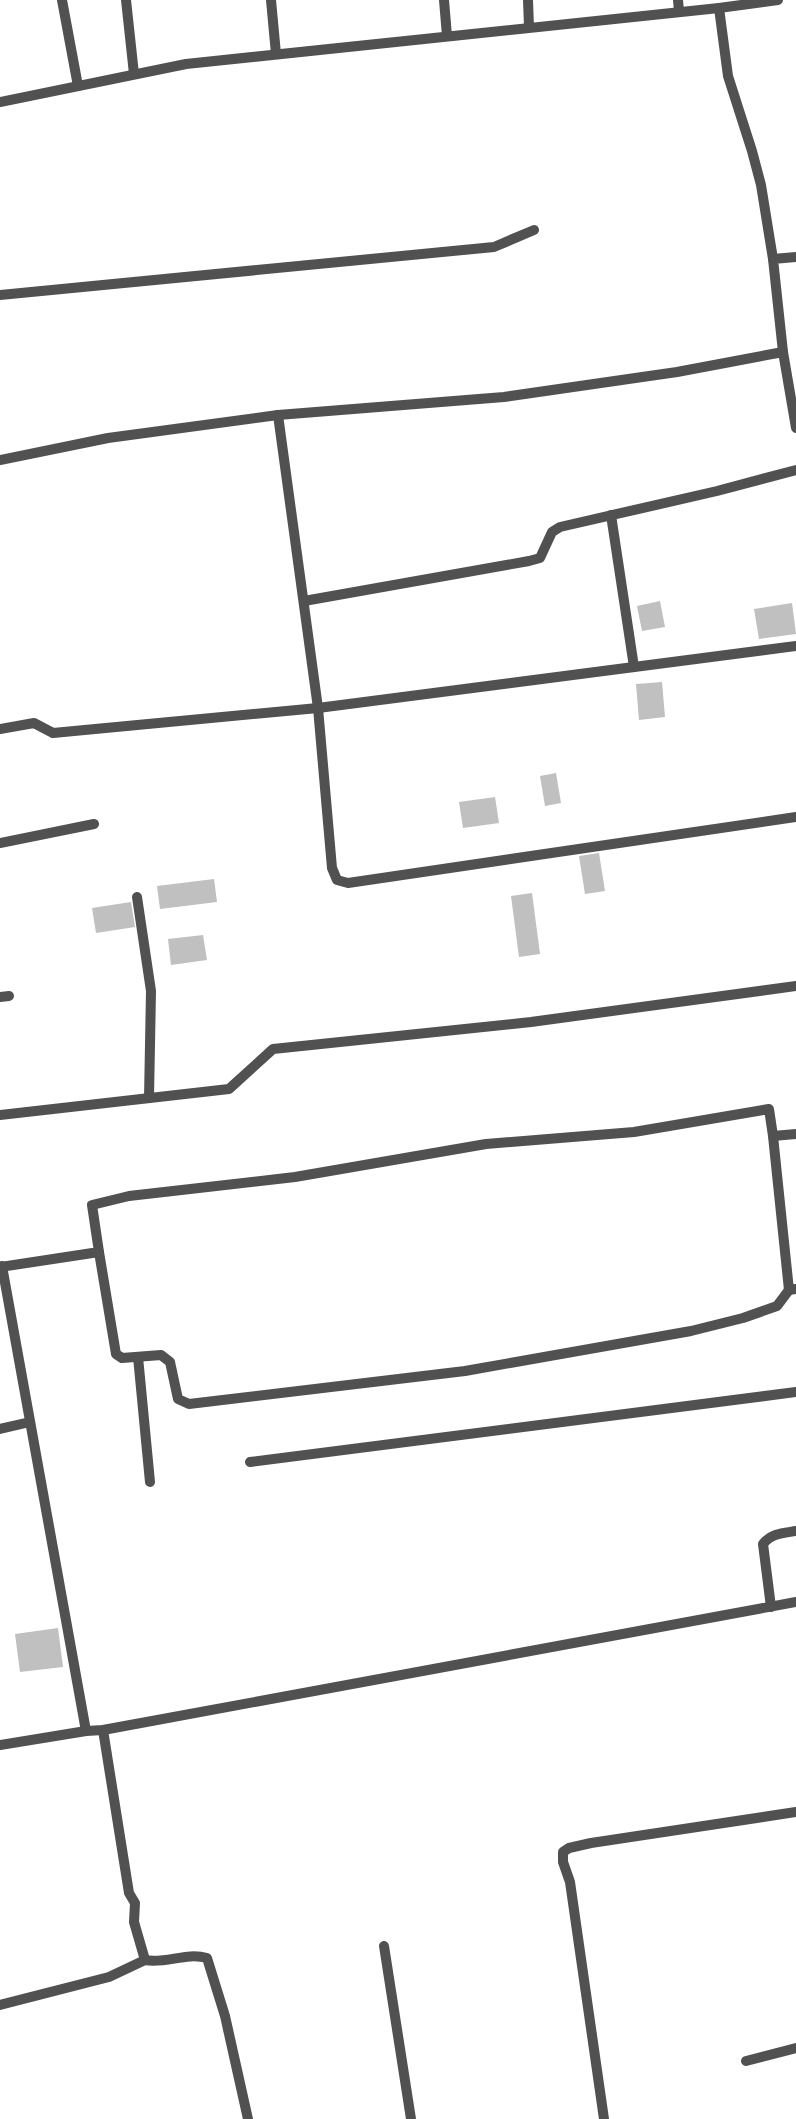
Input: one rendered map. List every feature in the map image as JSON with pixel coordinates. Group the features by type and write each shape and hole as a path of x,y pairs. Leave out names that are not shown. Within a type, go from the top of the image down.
{"street":[{"path":"62,0 78,86"},
{"path":"126,0 134,74"},
{"path":"271,0 276,54"},
{"path":"444,0 447,36"},
{"path":"528,0 529,27"},
{"path":"678,0 679,11"},
{"path":"0,102 186,64 719,8 778,0"},
{"path":"719,8 728,76 759,176 768,219 783,352 796,428"},
{"path":"0,295 494,248 534,230"},
{"path":"773,259 796,257"},
{"path":"0,460 108,438 278,415 504,397 677,372 783,352"},
{"path":"278,415 318,708 332,868 337,880 348,883 796,817"},
{"path":"304,601 530,561 540,558 552,532 560,527 718,491 796,470"},
{"path":"611,515 634,667"},
{"path":"0,729 34,723 53,733 318,708 796,646"},
{"path":"0,843 94,824"},
{"path":"137,897 151,991 149,1098"},
{"path":"0,1115 229,1089 273,1049 531,1022 796,986"},
{"path":"769,1109 773,1136 792,1289 777,1306 743,1318 691,1331 465,1371 189,1404 178,1398 170,1362 166,1357 161,1355 122,1358 116,1354 92,1205 129,1196 296,1177 486,1144 634,1132 769,1109"},
{"path":"773,1136 796,1134"},
{"path":"86,1731 1,1266 99,1252"},
{"path":"138,1357 150,1482"},
{"path":"250,1462 796,1392"},
{"path":"0,1429 30,1422"},
{"path":"771,1607 764,1544 768,1538 774,1535 796,1531"},
{"path":"0,1746 86,1731 103,1730 796,1602"},
{"path":"103,1730 129,1893 134,1903 134,1922 145,1960"},
{"path":"604,2119 570,1882 563,1862 563,1852 591,1843 796,1812"},
{"path":"384,1946 411,2119"},
{"path":"0,2005 108,1976 145,1960 156,1962 196,1955 207,1958 225,2016 248,2119"},
{"path":"746,2061 796,2048"}],"building":[{"path":"660,601 665,627 642,631 637,606"},
{"path":"792,603 796,634 759,639 754,609"},
{"path":"662,682 665,717 639,720 636,684"},
{"path":"556,773 561,803 545,806 540,776"},
{"path":"495,797 499,823 463,828 459,802"},
{"path":"599,853 605,891 585,894 579,856"},
{"path":"214,879 217,902 160,909 157,886"},
{"path":"532,893 540,954 519,957 511,896"},
{"path":"131,902 135,927 96,933 92,908"},
{"path":"203,935 207,960 171,965 168,939"},
{"path":"58,1628 63,1667 20,1672 15,1634"}]}
